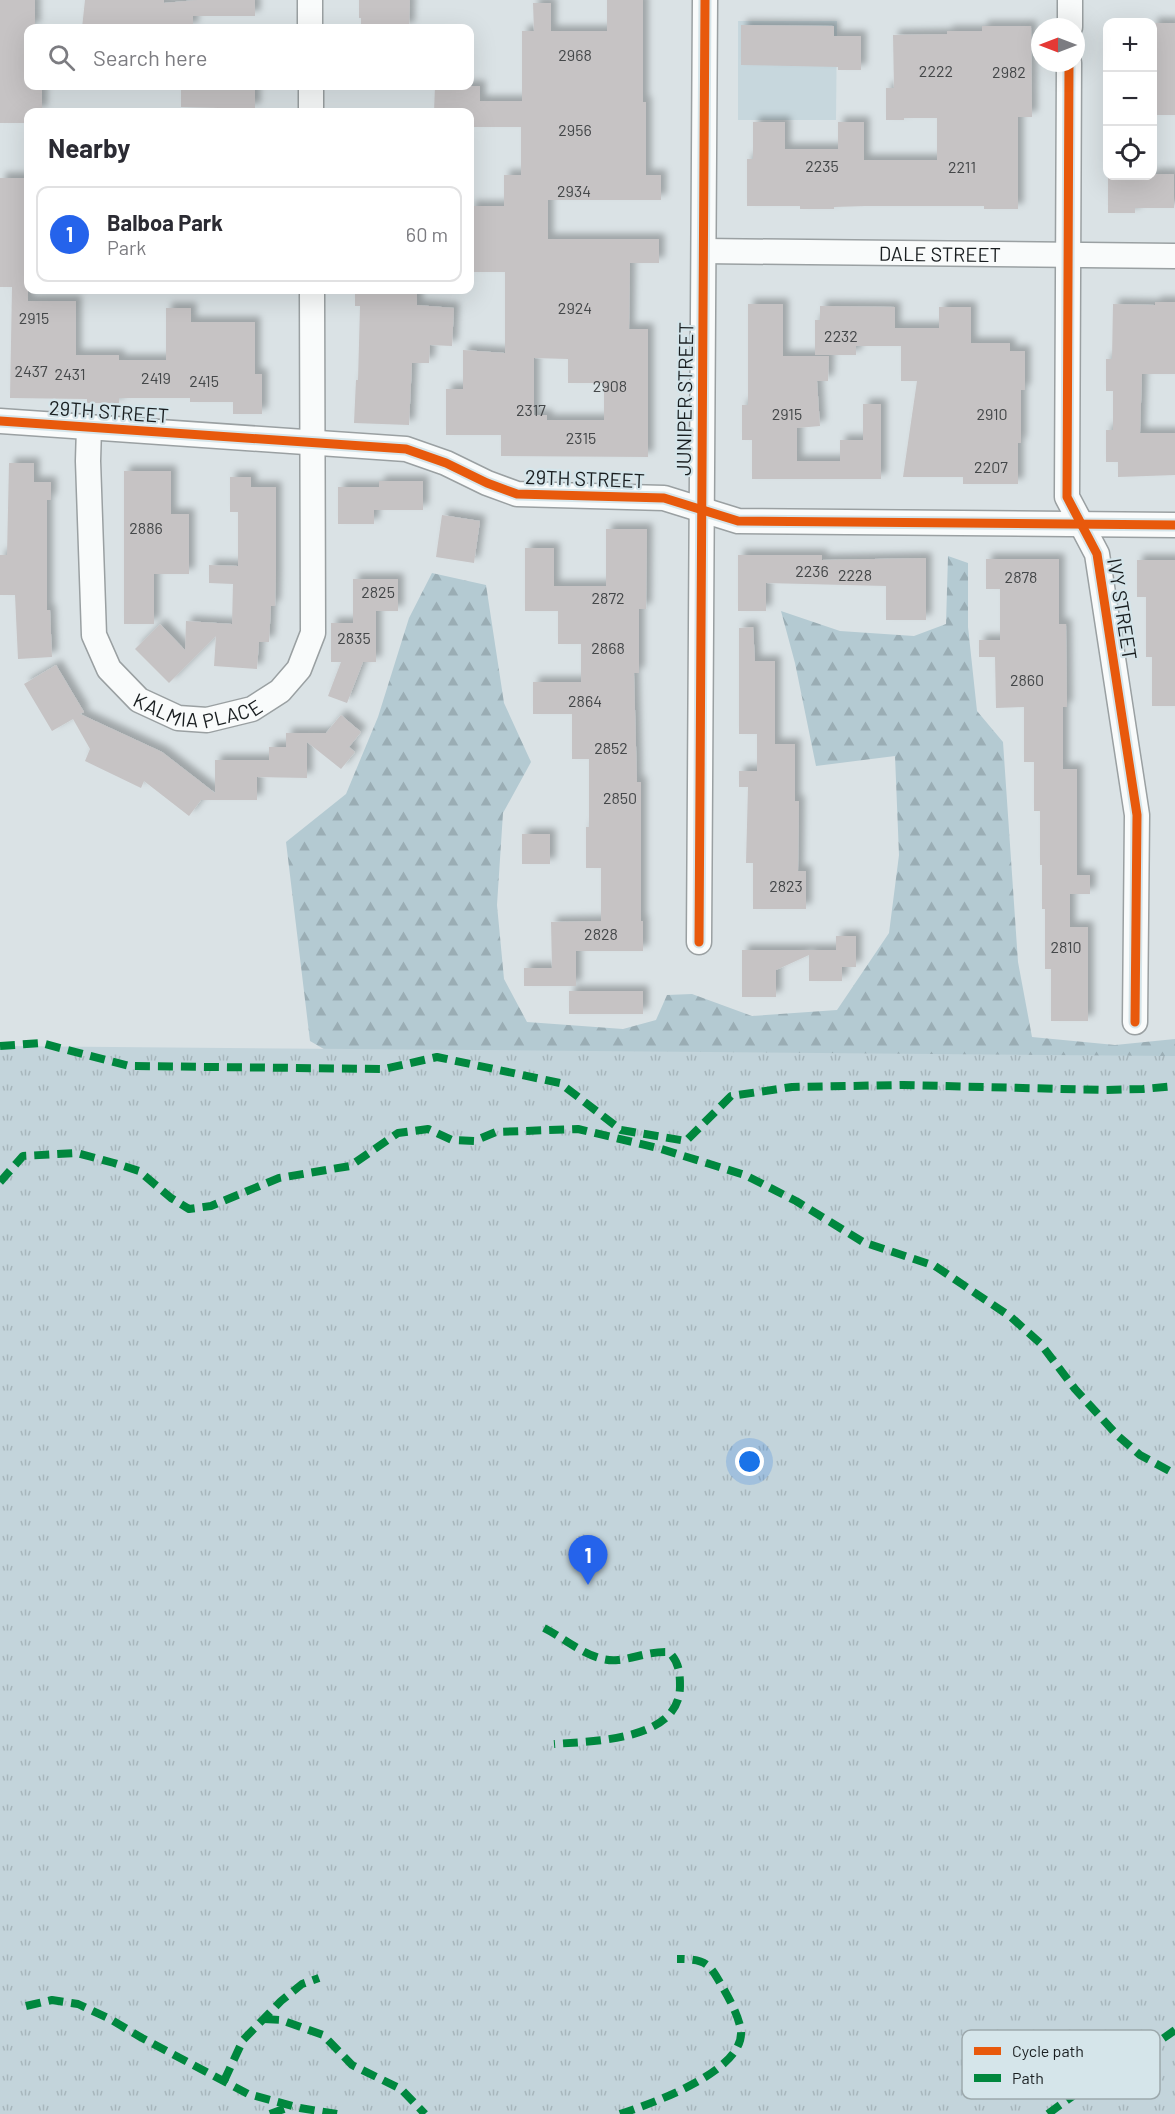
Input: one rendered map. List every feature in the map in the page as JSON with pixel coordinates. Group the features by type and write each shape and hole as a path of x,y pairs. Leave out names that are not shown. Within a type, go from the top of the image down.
{"street":[{"path":"310,0 310,24"},
{"name":"JUNIPER STREET","path":"699,942 705,0"},
{"path":"1070,0 1070,18"},
{"name":"IVY STREET","path":"1069,72 1067,496 1097,554 1137,815 1135,1022"},
{"path":"311,90 311,108"},
{"name":"DALE STREET","path":"704,251 1175,256"},
{"name":"KALMIA PLACE","path":"89,427 88,461 94,635 109,669 139,700 178,718 207,720 252,709 280,691 299,669 313,633 312,294"},
{"name":"29TH STREET","path":"0,421 406,448 518,495 664,498 738,521 1175,525"}],"shaded area":[{"path":"738,21 837,21 836,120 738,120"}],"green space":[{"path":"948,556 968,563 968,627 977,711 1003,742 1018,962 1032,1037 1115,1045 1175,1039 1175,1235 377,1080 310,1041 286,842 346,794 378,717 409,618 432,573 486,585 504,703 531,762 503,813 497,905 504,979 527,1022 623,1029 656,1020 667,995 692,994 752,1016 837,1010 889,933 899,855 895,756 816,766 795,663 781,611 840,631 914,636 946,624"},
{"path":"0,1046 1175,1056 1175,2114 0,2114"}],"building":[{"path":"0,0 35,0 35,24 24,24 24,90 42,90 42,108 24,108 24,123 0,123"},
{"path":"85,0 164,0 164,3 197,0 255,0 255,16 193,16 193,24 82,24"},
{"path":"359,0 410,0 409,24 361,24 361,18 359,18"},
{"path":"607,0 643,0 646,175 661,175 661,200 548,200 548,239 659,239 659,263 630,263 629,329 648,329 648,457 501,456 501,435 446,435 446,389 463,389 463,350 505,353 505,272 474,272 474,206 504,206 504,175 521,175 521,127 474,127 474,108 434,108 435,90 474,90 474,86 480,86 480,101 522,101 522,31 534,31 533,3 551,3 551,31 607,31","holes":["534,358 568,359 568,383 604,383 604,420 547,420 547,415 534,415"]},
{"path":"1157,23 1175,23 1175,115 1157,115"},
{"path":"741,25 834,26 834,36 861,36 861,70 838,70 838,67 741,65"},
{"path":"982,26 1031,26 1032,117 1018,117 1018,209 984,209 984,206 866,206 800,209 800,206 747,206 747,159 753,159 753,122 785,122 785,149 838,149 838,122 864,122 864,160 937,160 937,118 886,120 886,88 894,88 893,35 982,31"},
{"path":"181,90 255,90 255,108 181,107"},
{"path":"1157,174 1174,174 1174,208 1135,208 1135,213 1108,213 1108,180 1157,180"},
{"path":"0,178 24,178 24,294 28,294 28,301 76,301 76,355 119,355 119,360 166,360 166,308 191,308 191,322 255,322 255,374 262,374 262,414 233,414 233,402 190,402 190,398 119,398 119,403 87,403 87,399 10,398 12,287 0,287"},
{"path":"355,294 417,294 417,305 454,308 452,346 430,345 429,363 412,363 409,425 354,423 360,306 355,306"},
{"path":"1155,302 1175,302 1175,374 1142,374 1140,433 1175,433 1175,475 1118,477 1118,462 1106,462 1106,430 1113,430 1113,391 1106,391 1106,359 1112,359 1113,304 1155,305"},
{"path":"748,304 783,304 783,356 829,356 828,381 817,381 820,426 797,428 797,461 840,461 840,440 863,440 863,404 881,404 881,479 752,479 752,440 742,440 742,405 748,405"},
{"path":"820,306 895,307 895,328 939,328 939,307 971,307 971,343 1010,343 1010,351 1025,351 1025,390 1021,390 1021,443 1018,443 1018,484 963,484 963,477 903,477 917,381 901,381 901,346 856,346 856,355 815,355 815,320 820,320"},
{"path":"9,463 34,463 34,482 51,482 51,500 47,500 47,610 50,610 52,657 18,659 15,595 0,595 0,555 7,555"},
{"path":"124,471 171,471 171,514 189,514 189,574 154,574 154,624 124,624"},
{"path":"230,477 251,477 251,487 276,487 275,606 271,606 269,642 259,642 257,669 214,666 216,636 169,683 135,649 160,624 185,650 186,621 232,624 233,584 209,583 209,565 238,566 238,512 230,512"},
{"path":"379,481 423,481 423,510 374,510 374,524 338,524 338,487 379,487"},
{"path":"442,515 480,521 474,563 436,557"},
{"path":"606,529 647,529 646,609 639,609 639,673 634,673 637,782 641,782 643,951 576,951 576,986 524,986 524,968 552,968 551,922 601,921 601,868 586,868 586,827 589,827 589,759 572,759 572,714 533,714 533,682 581,682 581,644 558,644 558,611 525,611 525,548 554,548 554,586 606,586"},
{"path":"738,555 822,555 822,560 926,558 926,620 886,620 886,586 766,583 766,611 738,611"},
{"path":"986,559 1059,559 1059,624 1066,624 1067,707 1063,707 1063,769 1077,769 1077,875 1090,875 1090,894 1070,894 1070,927 1088,927 1088,1021 1051,1021 1051,969 1045,969 1045,909 1042,909 1040,811 1034,811 1034,762 1024,762 1024,707 996,708 995,657 979,657 979,640 1000,640 1000,589 986,589"},
{"path":"1137,560 1175,560 1175,706 1152,706 1152,657 1146,657 1146,597 1137,597"},
{"path":"353,579 398,579 398,611 376,611 376,662 363,662 347,703 328,696 341,662 331,662 331,623 353,623"},
{"path":"753,627 755,661 775,661 775,744 795,744 795,801 799,801 798,871 806,871 806,909 753,909 753,863 746,863 748,787 739,787 739,771 757,771 757,734 739,734 739,628"},
{"path":"56,665 84,712 80,714 162,752 215,793 215,760 269,760 269,747 286,747 286,733 326,733 341,715 361,732 349,747 355,752 341,769 307,742 307,778 257,777 257,800 201,800 189,816 144,781 141,788 85,761 90,749 73,719 52,731 24,684"},
{"path":"522,834 550,834 550,864 522,864"},
{"path":"836,936 856,936 856,967 842,967 842,981 809,981 809,955 776,970 776,997 742,997 742,950 836,950"},
{"path":"569,991 643,991 643,1014 569,1014"}],"marked path":[{"path":"0,1046 41,1043 129,1066 384,1069 437,1057 560,1083 621,1130 686,1141 731,1096 792,1087 903,1085 1104,1090 1175,1086"},
{"path":"0,1182 23,1156 77,1153 139,1171 171,1198 189,1209 211,1206 279,1178 350,1166 398,1133 428,1129 452,1140 474,1141 496,1132 578,1129 658,1148 745,1175 796,1201 863,1242 935,1266 1011,1317 1040,1343 1075,1389 1117,1435 1140,1455 1175,1474"},
{"path":"544,1628 589,1654 608,1660 669,1652 677,1664 680,1677 676,1704 666,1718 650,1728 611,1739 554,1744"},
{"path":"620,2114 652,2103 693,2084 728,2060 738,2046 741,2031 738,2020 714,1973 701,1962 677,1959"},
{"path":"224,2081 243,2040 281,2001 302,1984 319,1978"},
{"path":"26,2006 52,2000 78,2004 248,2094 300,2108 337,2114"},
{"path":"264,2019 281,2020 323,2035 352,2065 401,2089 425,2114"},
{"path":"1160,2040 1175,2030"},
{"path":"1048,2114 1069,2099"},
{"path":"270,2114 292,2106"}],"cycle path":[{"path":"699,942 705,0"},
{"path":"1069,72 1067,497 1097,554 1137,815 1135,1022"},
{"path":"0,421 406,449 446,463 487,483 517,494 664,498 738,521 1175,525"}],"place":[{"name":"Balboa Park","path":"588,1585"}]}
